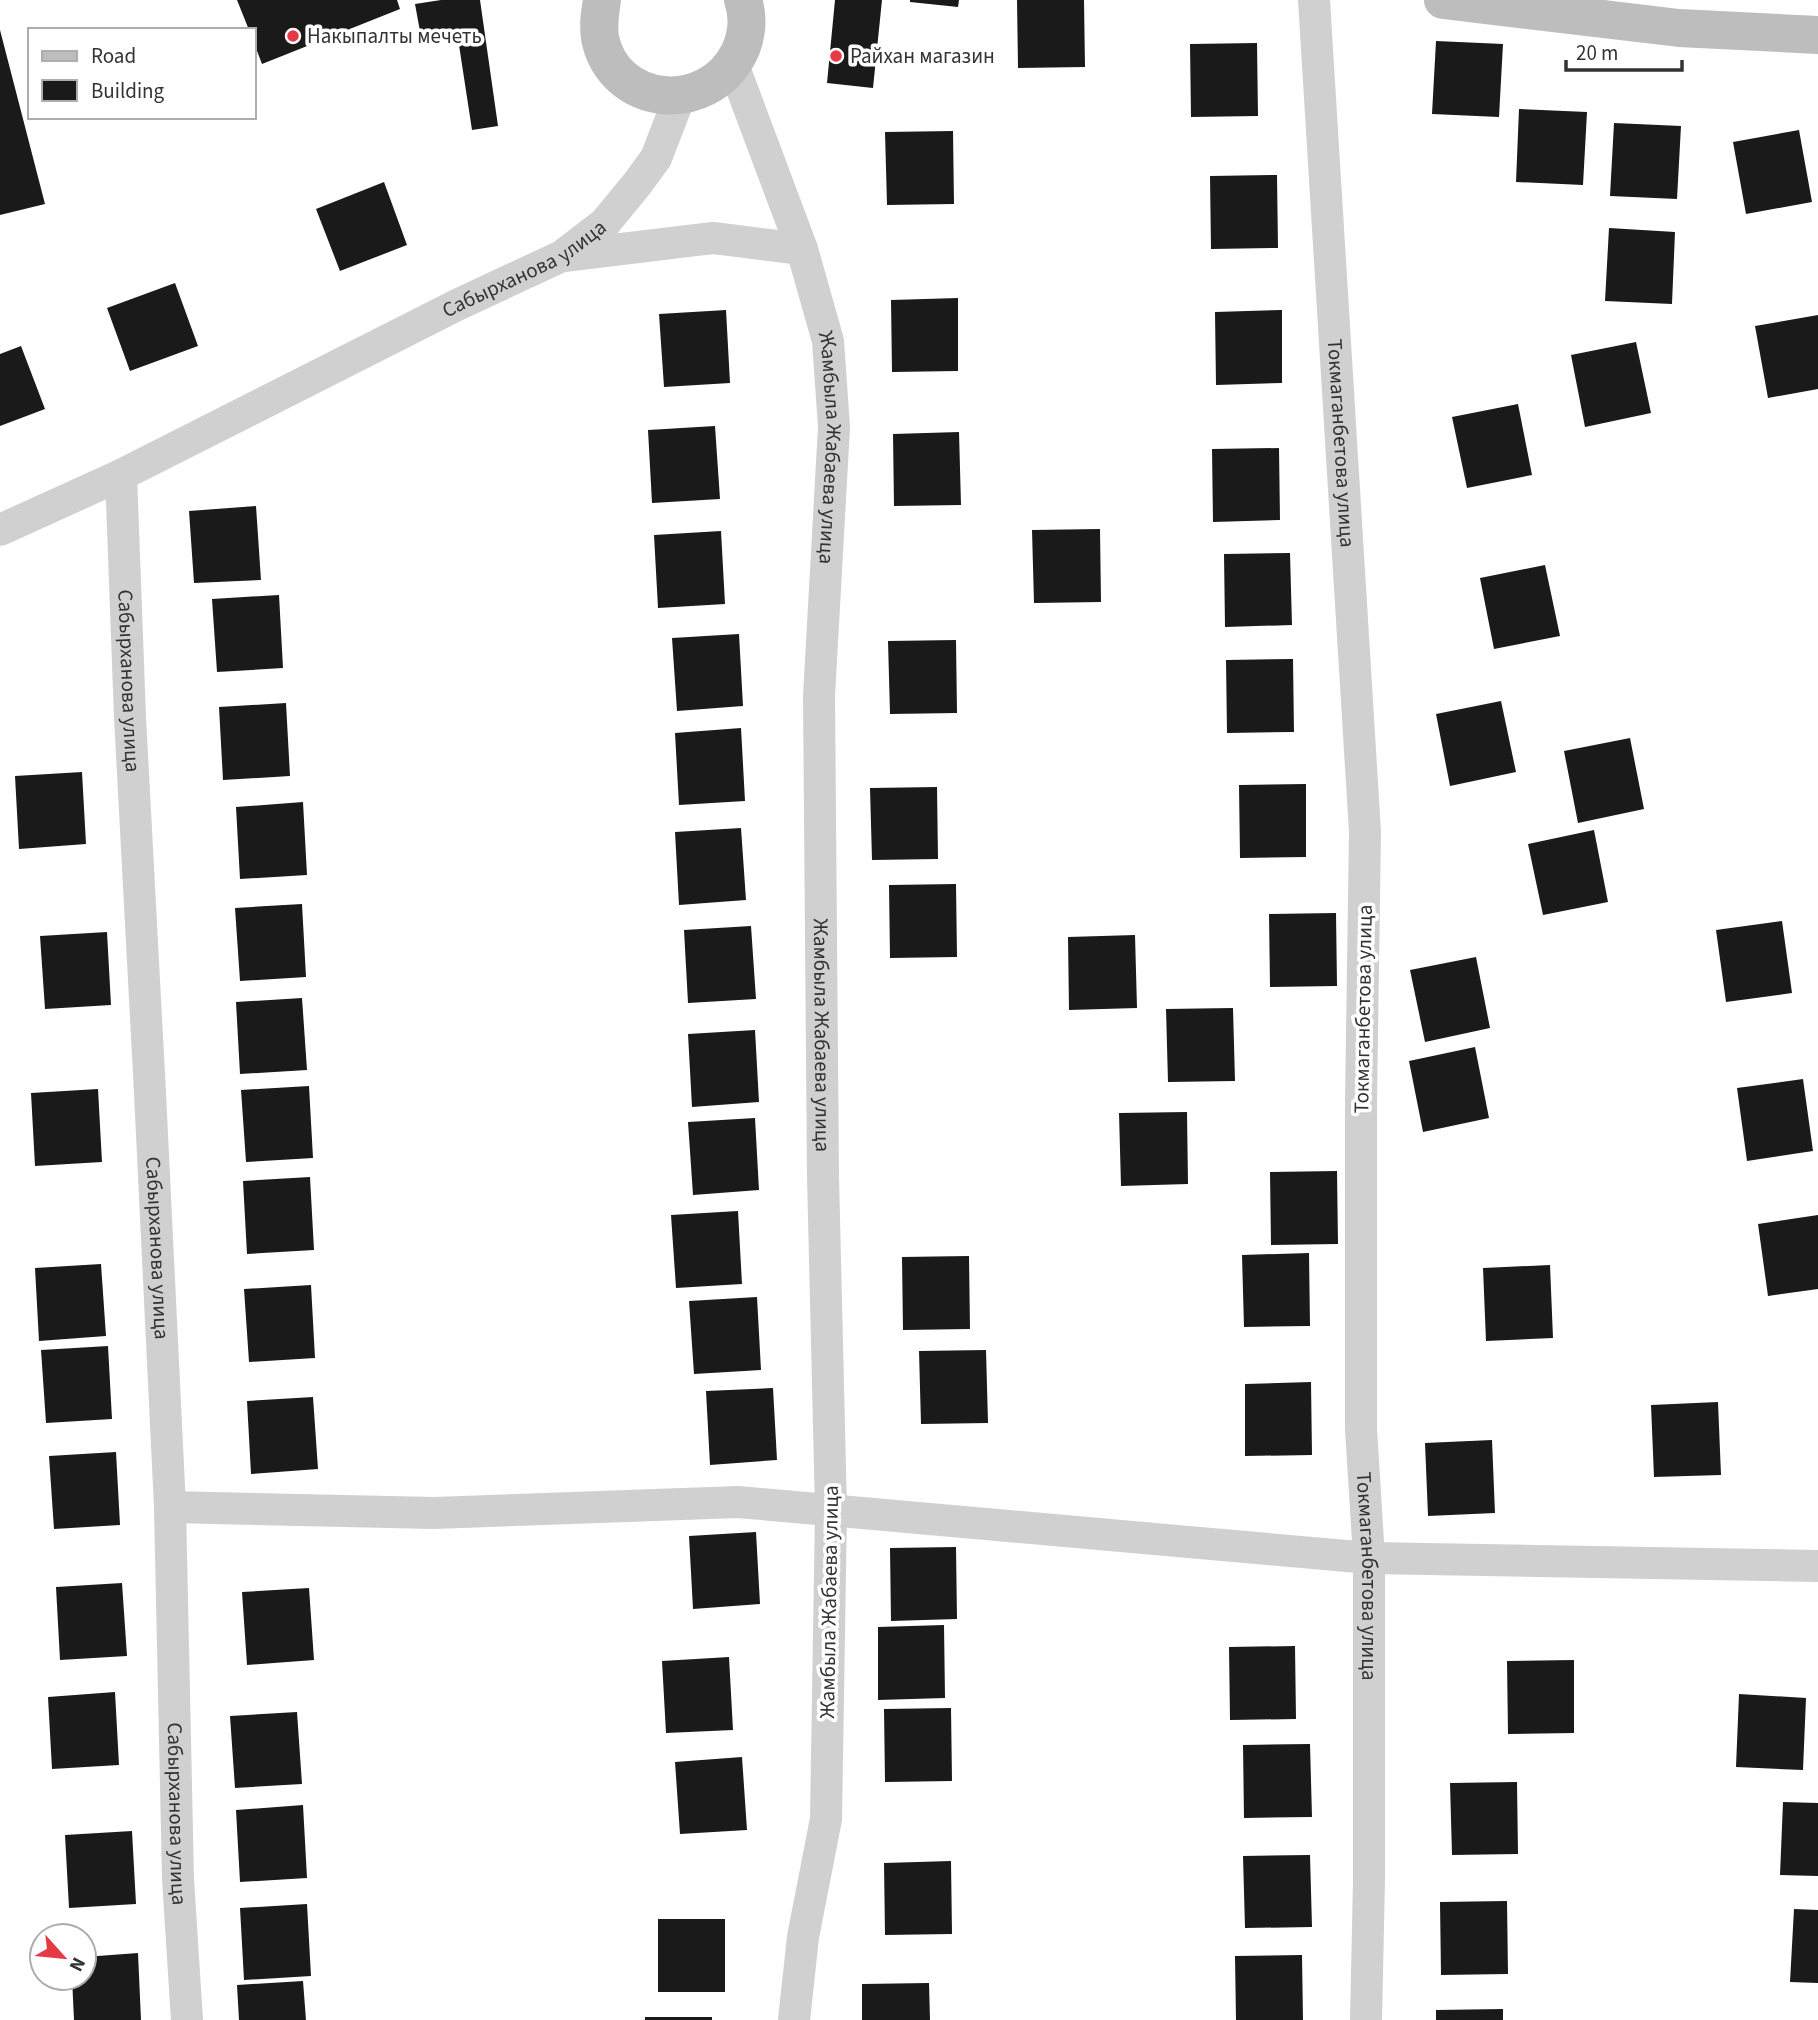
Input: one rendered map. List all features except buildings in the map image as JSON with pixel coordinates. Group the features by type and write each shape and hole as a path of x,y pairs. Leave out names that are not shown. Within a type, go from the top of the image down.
{"street":[{"path":"602,0 598,19 601,40 609,59 621,76 639,88 659,95 680,96 701,91 719,80 733,65 743,46 747,25 743,0"},
{"name":"Токмаганбетова улица","path":"1314,0 1365,832 1361,1114 1361,1429 1369,1558 1367,2020"},
{"path":"1443,0 1679,28 1818,35"},
{"name":"Жамбыла Жабаева улица","path":"733,65 802,249 828,341 834,427 819,695 824,1190 831,1510 826,1819 803,1937 794,2020"},
{"name":"Сабырханова улица","path":"0,530 121,475 457,305 562,256 605,223 637,184 656,158 680,96"},
{"path":"562,256 713,238 802,249"},
{"name":"Сабырханова улица","path":"121,475 130,717 170,1507 178,1879 187,2020"},
{"path":"170,1507 434,1513 738,1502 1369,1558 1818,1566"}],"place":[{"name":"Накыпалты мечеть","path":"293,36"},
{"name":"Райхан магазин","path":"836,56"}]}
